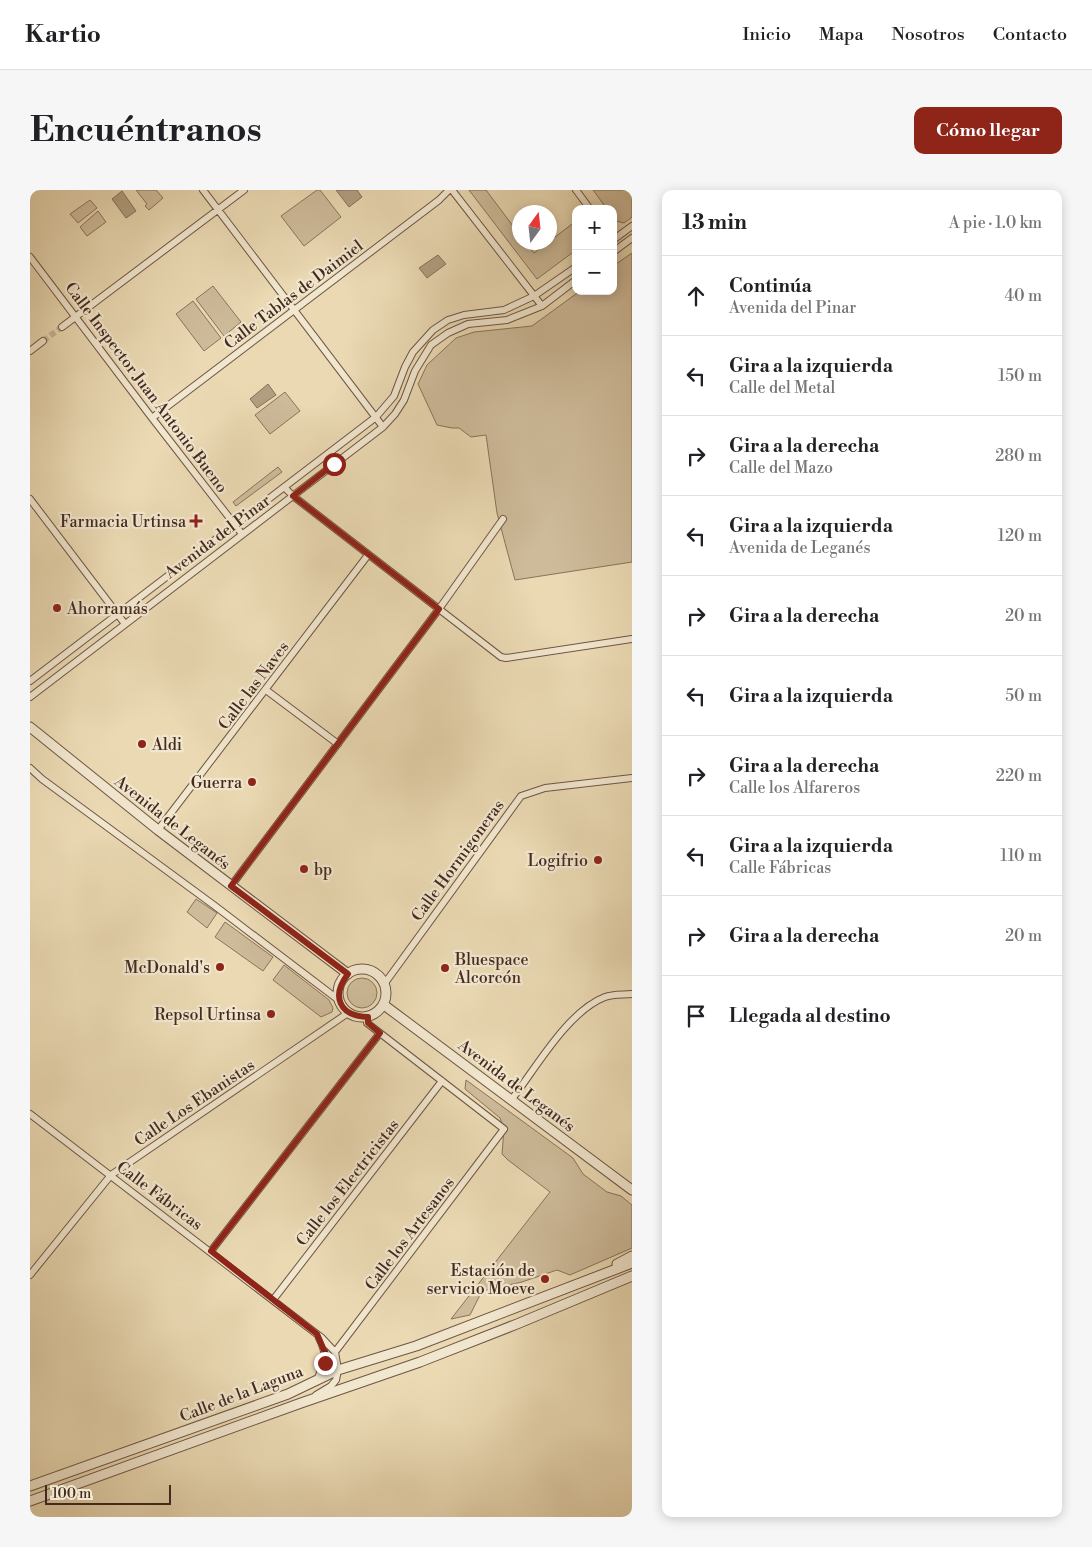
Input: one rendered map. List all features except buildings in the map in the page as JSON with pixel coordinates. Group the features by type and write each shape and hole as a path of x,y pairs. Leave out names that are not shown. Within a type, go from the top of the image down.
{"street":[{"path":"203,190 383,427"},
{"path":"62,327 244,190"},
{"path":"450,190 542,306"},
{"name":"Calle Tablas de Daimiel","path":"152,418 450,190"},
{"path":"576,190 587,205"},
{"path":"617,236 632,226"},
{"path":"615,250 632,238"},
{"name":"Calle Inspector Juan Antonio Bueno","path":"30,257 242,534"},
{"name":"Avenida del Pinar","path":"30,681 376,417 394,396 405,367 414,352 433,330 448,320 464,315 504,310 534,296 572,270"},
{"name":"Avenida del Pinar","path":"30,697 383,427 396,414 404,400 415,371 431,345 448,333 468,324 507,320 542,306 572,283"},
{"path":"30,351 43,341"},
{"path":"284,487 368,555 501,657 506,658 632,639"},
{"path":"30,498 125,624"},
{"path":"231,886 439,609 503,519"},
{"name":"Calle las Naves","path":"158,830 368,555"},
{"path":"266,690 338,744"},
{"name":"Avenida de Leganés","path":"30,727 158,830 348,974"},
{"path":"30,768 42,779 190,887 340,1001 348,1013 368,1017 375,1014 384,1004 386,998 385,984 380,976 373,972 365,969 357,970 348,974 339,989 340,1001"},
{"name":"Calle Hormigoneras","path":"385,984 521,796 545,788 632,778"},
{"path":"512,1099 570,1021 583,1010 606,997 632,994"},
{"name":"Avenida de Leganés","path":"384,1004 632,1190"},
{"name":"Calle Los Ebanistas","path":"30,1275 111,1175 348,1013"},
{"path":"368,1017 368,1023 442,1081"},
{"path":"211,1251 380,1033"},
{"name":"Calle los Artesanos","path":"336,1352 504,1129 442,1081"},
{"name":"Calle los Electricistas","path":"273,1300 442,1081"},
{"name":"Calle Fábricas","path":"30,1114 211,1251 317,1334 336,1352"},
{"path":"594,1277 632,1256"},
{"name":"Calle de la Laguna","path":"30,1486 288,1394 338,1370 416,1346 632,1263"},
{"name":"Calle de la Laguna","path":"30,1501 420,1362 631,1277"},
{"path":"317,1334 326,1355 325,1363 318,1378"},
{"path":"305,1402 331,1386 336,1380 338,1370 336,1352"}],"shaded area":[{"path":"136,190 156,190 163,198 149,210 145,206 147,204"},
{"path":"317,190 320,190 341,217 304,246 281,216"},
{"path":"336,190 357,190 362,197 349,207"},
{"path":"469,190 486,190 512,225 512,246"},
{"path":"593,190 632,190 632,217 624,223 617,221 617,205 604,205"},
{"path":"122,191 136,211 126,218 112,199"},
{"path":"90,200 97,208 78,223 70,214"},
{"path":"98,211 106,222 87,236 80,227"},
{"path":"572,224 572,253 537,279 515,250 532,250 534,253 538,250 557,250 557,235"},
{"path":"632,253 632,562 515,580 497,513 486,435 471,437 459,428 437,425 418,384 427,365 456,338 474,332 532,326 575,295 617,295 617,263"},
{"path":"438,255 446,264 427,278 419,268"},
{"path":"213,286 241,322 224,336 196,299"},
{"path":"193,301 221,338 204,351 176,314"},
{"path":"268,384 276,395 257,408 250,399"},
{"path":"285,392 300,411 270,434 255,415"},
{"path":"278,467 282,472 236,506 233,502"},
{"path":"196,899 217,913 207,928 187,912"},
{"path":"225,922 273,957 263,971 215,937"},
{"path":"284,965 329,1000 333,1008 332,1012 321,1017 273,980"},
{"path":"362,978 372,983 377,993 372,1003 362,1008 352,1003 347,993 352,983"},
{"path":"466,1080 573,1158 583,1174 607,1192 621,1196 632,1205 632,1248 570,1275 557,1270 522,1282 482,1291 470,1315 451,1319 550,1192 502,1154 504,1129 500,1118 465,1089"}],"tunnel":[{"path":"43,341 62,327"}],"place":[{"name":"Farmacia Urtinsa","path":"196,521"},
{"name":"Ahorramás","path":"57,608"},
{"name":"Aldi","path":"142,744"},
{"name":"Guerra","path":"252,782"},
{"name":"Logifrio","path":"598,860"},
{"name":"bp","path":"304,869"},
{"name":"McDonald's","path":"220,967"},
{"name":"Bluespace Alcorcón","path":"445,968"},
{"name":"Repsol Urtinsa","path":"271,1014"},
{"name":"Estación de servicio Moeve","path":"545,1279"}],"route":[{"path":"325,1363 326,1355 317,1334 211,1251 380,1033 368,1023 368,1017 356,1016 344,1009 338,997 341,982 348,974 231,886 439,609 293,496 334,464"}]}
